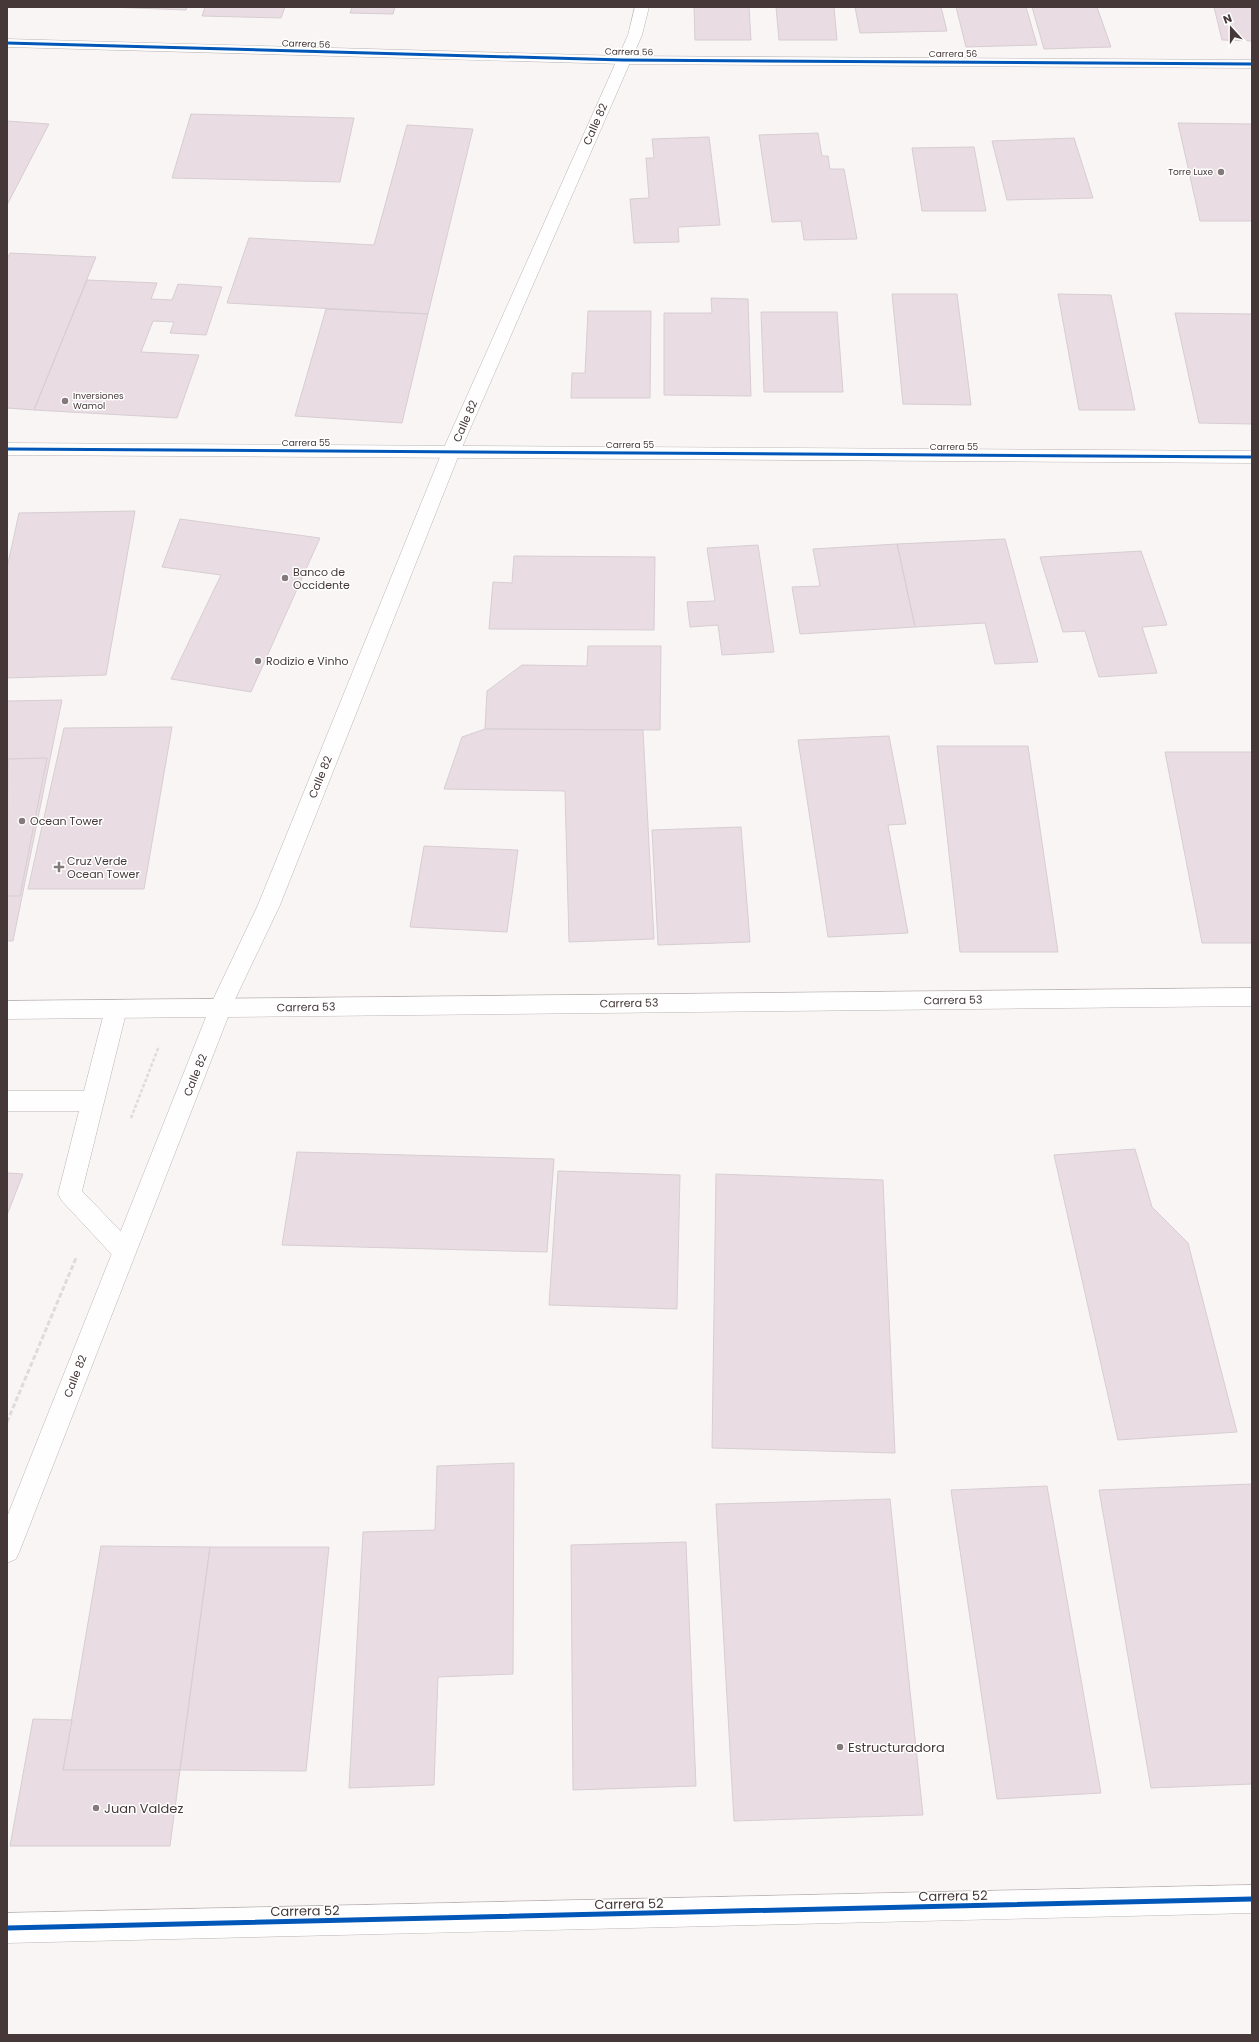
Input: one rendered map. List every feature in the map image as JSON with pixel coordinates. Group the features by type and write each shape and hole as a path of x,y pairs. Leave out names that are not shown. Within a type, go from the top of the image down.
{"street":[{"name":"Calle 82","path":"7,1550 124,1251 209,1041 220,1008 269,905 451,452 634,35 642,7"},
{"name":"Carrera 56","path":"7,44 623,60 1252,64"},
{"name":"Carrera 55","path":"7,449 1252,457"},
{"name":"Carrera 53","path":"7,1010 1252,996"},
{"path":"116,1009 70,1194 124,1251"},
{"path":"7,1101 93,1101"},
{"name":"Carrera 52","path":"7,1928 1252,1899"}],"building":[{"path":"109,7 187,7 186,10"},
{"path":"205,7 285,7 281,18 202,16"},
{"path":"352,7 395,7 393,14 350,13"},
{"path":"694,7 749,7 751,40 695,40"},
{"path":"776,7 834,7 837,40 779,40"},
{"path":"855,7 941,7 947,31 860,33"},
{"path":"956,7 1026,7 1037,45 966,47"},
{"path":"1032,7 1097,7 1111,47 1044,49"},
{"path":"1214,7 1252,7 1252,41 1222,40"},
{"path":"191,114 354,118 340,182 172,178"},
{"path":"7,121 49,124 7,205"},
{"name":"Torre Luxe","path":"1178,123 1252,124 1252,221 1200,221"},
{"path":"407,125 473,129 428,314 227,303 249,238 374,245"},
{"path":"818,133 822,156 828,156 830,169 844,169 857,239 804,240 801,221 772,222 759,135"},
{"path":"709,137 720,225 678,227 679,242 634,243 630,199 649,198 646,158 654,158 652,139"},
{"path":"1074,138 1093,198 1007,200 992,141"},
{"path":"974,147 986,211 922,211 912,148"},
{"path":"10,253 96,257 34,410 7,408 7,259"},
{"path":"87,280 157,283 151,299 172,300 178,284 222,287 206,335 170,333 174,322 153,321 141,352 199,355 177,418 34,410"},
{"path":"892,294 957,294 971,405 903,404"},
{"path":"1058,294 1111,295 1135,410 1079,410"},
{"path":"711,298 748,299 751,396 664,395 664,313 712,313"},
{"path":"326,309 428,314 402,423 295,416"},
{"path":"588,311 651,311 650,398 571,398 572,373 585,373"},
{"path":"761,312 837,312 843,392 764,392"},
{"path":"1175,313 1252,314 1252,424 1199,423"},
{"path":"135,511 106,675 7,678 7,568 19,513"},
{"path":"180,519 320,538 251,692 171,679 221,575 162,567"},
{"path":"1005,539 1038,662 995,664 985,623 915,627 897,544"},
{"path":"897,544 915,627 800,634 792,587 820,586 813,549"},
{"path":"758,545 774,652 722,655 718,625 690,627 687,602 715,601 707,548"},
{"path":"1141,551 1167,625 1142,627 1157,673 1099,677 1085,631 1063,632 1040,557"},
{"path":"514,556 655,557 654,630 489,629 493,582 512,583"},
{"path":"588,646 661,646 660,730 485,729 487,691 522,665 587,666"},
{"name":"Ocean Tower","path":"62,700 13,941 7,941 7,701"},
{"path":"172,727 144,889 28,889 64,728"},
{"path":"485,729 643,730 654,939 569,942 565,791 444,789 462,737"},
{"path":"889,736 906,824 888,825 908,933 828,937 798,740"},
{"path":"937,746 1028,746 1058,952 960,952"},
{"path":"1165,752 1252,752 1252,943 1202,943"},
{"path":"47,758 20,896 7,896 8,759"},
{"path":"741,827 750,942 658,945 652,830"},
{"path":"424,846 518,850 507,932 410,927"},
{"path":"1135,1149 1152,1207 1188,1243 1237,1432 1118,1440 1054,1155"},
{"path":"297,1152 554,1159 547,1252 282,1245"},
{"path":"558,1171 680,1175 677,1309 549,1305"},
{"path":"7,1173 23,1174 7,1215"},
{"path":"716,1174 883,1180 895,1453 712,1448"},
{"path":"514,1463 513,1674 438,1677 434,1785 349,1788 363,1532 435,1530 437,1466"},
{"path":"1252,1484 1252,1784 1151,1788 1099,1490"},
{"path":"1047,1486 1101,1793 997,1799 951,1490"},
{"path":"890,1499 923,1815 734,1821 716,1504"},
{"path":"686,1542 696,1786 573,1790 571,1545"},
{"path":"101,1546 210,1547 180,1770 63,1770"},
{"path":"210,1547 329,1547 306,1771 180,1770"},
{"name":"Juan Valdez","path":"33,1719 72,1720 63,1770 180,1770 170,1846 10,1846"}],"cycle path":[{"path":"7,43 623,60 1252,64"},
{"path":"7,449 1252,457"},
{"path":"7,1928 1252,1899"}],"place":[{"name":"Torre Luxe","path":"1221,172"},
{"name":"Inversiones Wamol","path":"65,401"},
{"name":"Banco de Occidente","path":"285,578"},
{"name":"Rodizio e Vinho","path":"258,661"},
{"name":"Ocean Tower","path":"22,821"},
{"name":"Cruz Verde Ocean Tower","path":"59,867"},
{"name":"Estructuradora","path":"840,1747"},
{"name":"Juan Valdez","path":"96,1808"}]}
